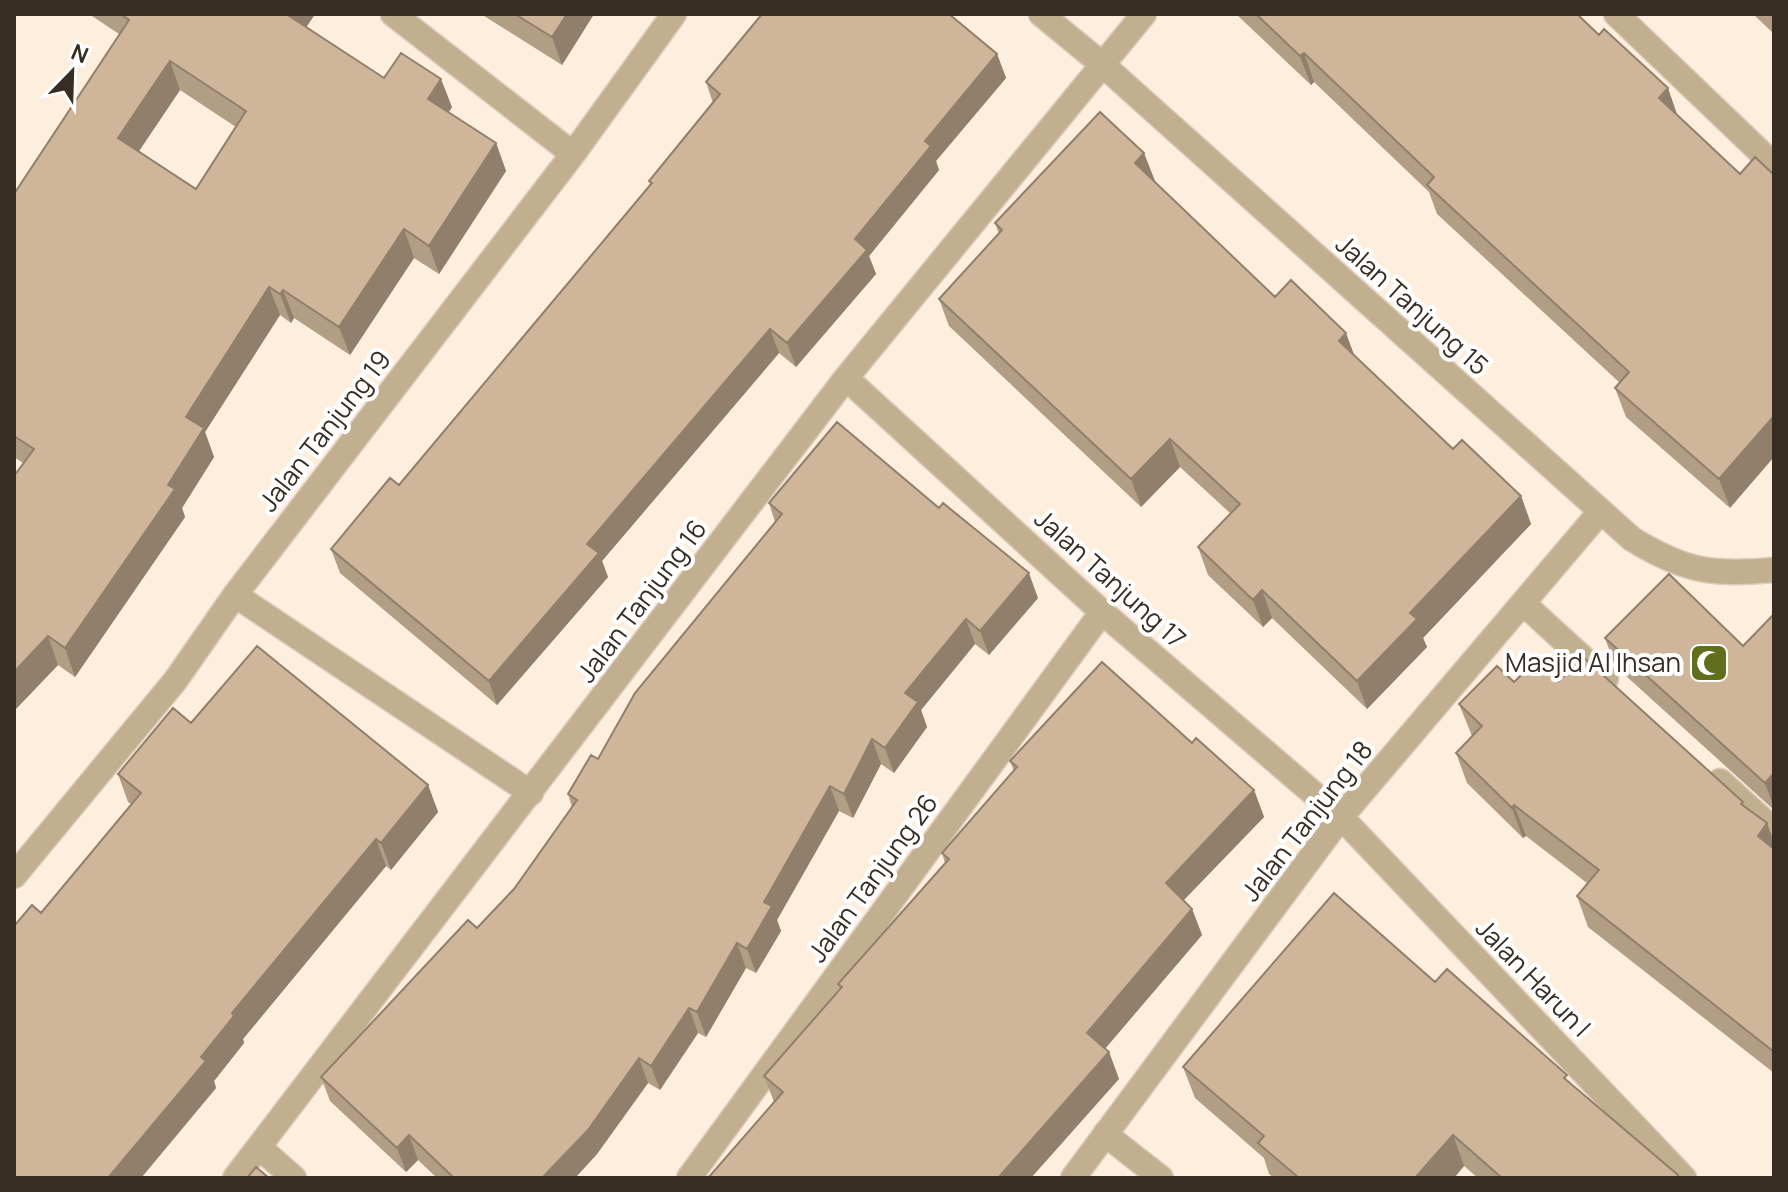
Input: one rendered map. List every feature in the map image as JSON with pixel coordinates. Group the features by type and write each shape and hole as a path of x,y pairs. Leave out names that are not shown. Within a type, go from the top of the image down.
{"street":[{"path":"393,14 573,154"},
{"name":"Jalan Tanjung 19","path":"14,876 175,681 235,595 573,154 674,14"},
{"name":"Jalan Tanjung 15","path":"1041,14 1103,65 1632,539 1668,561 1712,573 1774,570"},
{"name":"Jalan Tanjung 16","path":"235,1178 846,378 1144,14"},
{"path":"1616,14 1774,165"},
{"name":"Jalan Tanjung 17","path":"846,378 1102,612 1341,817"},
{"name":"Jalan Tanjung 18","path":"1073,1178 1341,817 1525,605 1601,511"},
{"path":"235,595 531,793"},
{"path":"1525,605 1620,691"},
{"name":"Jalan Tanjung 26","path":"689,1178 1102,612"},
{"path":"1703,766 1774,830"},
{"name":"Jalan Harun I","path":"1341,817 1684,1178"},
{"path":"1105,1134 1161,1178"},
{"path":"260,1148 294,1178"}],"building":[{"path":"121,14 286,14 384,78 401,53 441,79 428,99 496,143 429,246 404,229 339,327 283,290 280,294 269,287 186,417 204,428 168,485 175,489 65,648 48,636 14,672 14,476 34,449 14,436 14,194 129,20","holes":["170,61 246,111 196,189 118,138"]},
{"path":"515,14 567,14 552,37"},
{"path":"762,14 949,14 997,54 925,141 931,146 855,239 867,250 787,343 770,329 587,544 599,553 489,681 331,549 390,478 399,485 652,183 649,181 720,94 706,82"},
{"path":"1256,14 1577,14 1599,35 1604,29 1668,88 1659,98 1740,174 1755,157 1774,175 1774,416 1719,479 1615,388 1629,372 1427,185 1434,177 1304,53 1300,56"},
{"path":"1100,112 1144,153 1135,163 1275,297 1291,280 1346,333 1339,341 1453,449 1462,440 1521,496 1410,613 1417,619 1357,681 1262,590 1253,600 1198,547 1240,504 1170,439 1131,479 939,299 1002,230 995,223"},
{"path":"837,422 939,508 943,503 1029,573 980,631 966,619 905,693 918,702 885,748 872,739 844,794 830,786 764,902 772,906 747,949 737,943 697,1012 689,1008 651,1066 639,1058 588,1130 542,1178 454,1178 409,1135 397,1148 321,1077 468,920 477,928 514,889 577,800 568,794 591,755 598,759 635,693 782,514 769,503"},
{"path":"1669,574 1743,646 1774,614 1774,773 1765,783 1605,638"},
{"path":"257,646 428,785 381,843 376,839 232,1013 234,1016 201,1057 206,1061 108,1178 14,1178 14,926 32,905 41,913 141,793 118,774 173,708 191,723"},
{"path":"1583,657 1743,802 1741,804 1767,823 1758,836 1774,849 1774,1052 1577,896 1599,870 1514,805 1512,808 1456,753 1482,726 1459,704 1497,666 1514,682 1538,659 1559,681"},
{"path":"1102,662 1192,743 1196,738 1254,790 1166,883 1192,909 1087,1033 1109,1052 998,1178 708,1178 783,1092 764,1076 842,987 838,984 949,859 942,853 1017,767 1010,761"},
{"path":"1334,893 1435,982 1447,969 1567,1075 1564,1078 1678,1175 1676,1178 1502,1178 1453,1135 1415,1178 1299,1178 1258,1143 1264,1136 1183,1067"},
{"path":"256,1167 269,1178 247,1178"}],"place":[{"name":"Masjid Al Ihsan","path":"1709,663"}]}
